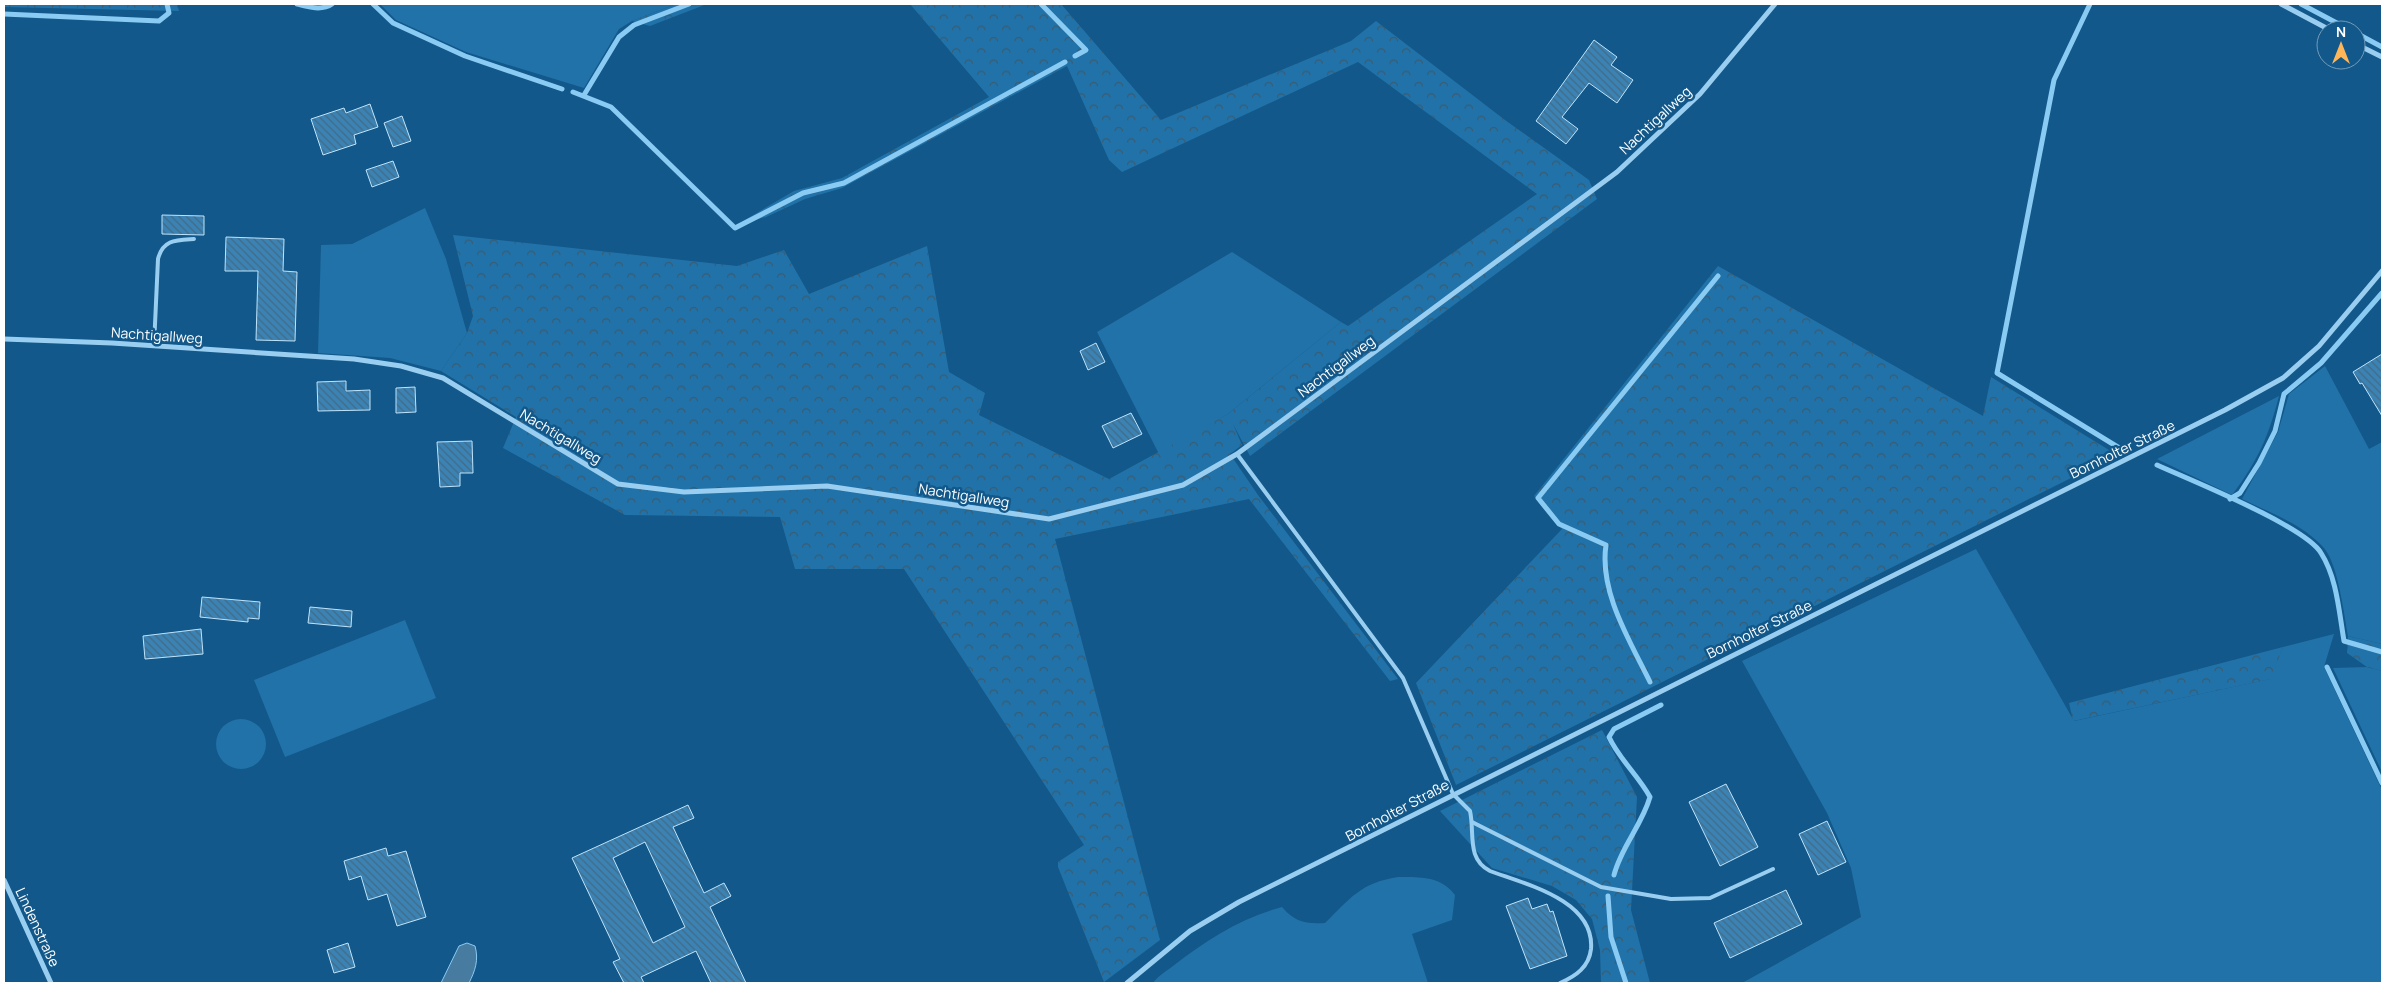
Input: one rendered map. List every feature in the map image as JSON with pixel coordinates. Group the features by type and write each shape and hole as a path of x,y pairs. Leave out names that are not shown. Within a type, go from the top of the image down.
{"street":[{"name":"Nachtigallweg","path":"4,339 154,346 354,359 401,366 443,378 618,484 684,492 828,486 1049,520 1183,485 1237,454 1617,172 1700,94 1775,4"},
{"path":"2281,4 2316,23"},
{"path":"2366,49 2382,57"},
{"name":"Bornholter Straße","path":"1127,983 1190,931 1239,902 2225,410 2283,378 2319,346 2382,271"},
{"name":"Lindenstraße","path":"4,880 51,983"}],"lane":[{"path":"154,346 158,259 161,250 173,240 194,239"},
{"path":"1237,454 1403,678 1453,794 1470,811 1473,849 1481,867 1566,902 1578,912 1584,921 1590,932 1590,956 1584,968 1572,978 1560,983"},
{"path":"1472,822 1601,887 1671,899 1710,898 1773,869"}],"green space":[{"path":"4,4 177,4 179,11 4,7"},
{"path":"380,4 676,4 632,21 619,29 584,88 466,52 396,20"},
{"path":"676,4 707,4 650,26 632,21"},
{"path":"910,4 1061,4 1161,120 1351,41 1376,21 1505,120 1589,180 1597,199 1250,456 1233,424 1242,445 1230,454 1258,495 1398,679 1390,681 1249,499 1055,539 1160,940 1104,982 1058,867 1058,862 1084,845 904,569 795,569 780,517 625,515 503,448 516,417 441,371 467,333 473,316 453,235 737,266 784,250 809,294 927,246 949,372 985,393 979,415 1109,479 1228,414 1341,322 1348,326 1537,194 1358,62 1122,172 1109,160 1067,66 842,188 805,199 766,217 738,224 794,191 842,178 989,97"},
{"path":"425,208 446,259 467,333 441,371 390,358 318,353 321,245 352,244"},
{"path":"1232,252 1341,322 1228,414 1159,454 1097,332"},
{"path":"1718,266 1983,416 1991,377 2117,455 1456,785 1416,683 1562,529 1534,496"},
{"path":"2325,366 2369,449 2382,442 2382,644 2348,636 2337,577 2329,555 2324,548 2296,526 2242,499 2278,432 2289,394"},
{"path":"2279,396 2271,424 2261,448 2249,471 2232,495 2157,459"},
{"path":"1976,549 2074,721 2270,679 2283,647 2334,634 2324,667 2382,790 2382,983 1742,983 1861,917 1851,868 1827,813 1742,661"},
{"path":"405,620 436,698 285,757 254,680"},
{"path":"2348,636 2382,644 2382,671 2367,667 2347,653"},
{"path":"2283,647 2271,679 2073,721 2069,703"},
{"path":"2367,667 2382,671 2382,772 2333,668"},
{"path":"241,719 251,721 259,726 264,734 266,744 264,754 259,762 251,767 241,769 231,767 223,762 218,754 216,744 218,734 223,726 231,721"},
{"path":"1602,730 1637,797 1631,910 1650,983 1601,983 1600,950 1592,919 1576,900 1552,886 1492,868 1440,811"},
{"path":"1398,877 1437,881 1455,895 1452,920 1412,934 1428,983 1153,983 1198,947 1252,917 1282,907 1291,916 1301,921 1325,923 1357,893 1374,883"}],"shaded area":[{"path":"467,943 475,946 477,956 475,970 469,983 441,983 459,946"}],"building":[{"path":"1594,40 1617,57 1611,65 1633,80 1617,103 1589,83 1562,117 1578,129 1566,144 1536,121"},
{"path":"370,104 378,127 354,135 356,144 323,155 311,119 344,108 346,113"},
{"path":"402,116 411,141 393,147 384,123"},
{"path":"393,161 399,177 372,187 366,170"},
{"path":"162,215 204,216 204,235 162,234"},
{"path":"226,237 284,239 283,271 297,272 295,341 256,340 258,271 225,271"},
{"path":"1096,343 1105,362 1088,370 1080,351"},
{"path":"2382,354 2382,416 2353,372"},
{"path":"346,381 346,391 370,390 370,410 318,411 317,382"},
{"path":"415,387 416,412 396,413 396,388"},
{"path":"1131,413 1142,434 1113,448 1102,426"},
{"path":"472,441 473,473 460,473 460,486 440,487 437,442"},
{"path":"202,597 260,602 259,619 248,618 248,622 200,617"},
{"path":"310,607 352,611 351,627 308,623"},
{"path":"201,629 203,654 145,659 143,636"},
{"path":"1726,784 1758,847 1720,866 1689,802"},
{"path":"688,805 694,818 673,827 704,893 724,883 731,896 710,907 746,983 711,983 696,951 641,977 644,983 624,983 613,962 620,959 572,858","holes":["645,842 685,927 653,943 613,858"]},
{"path":"1827,821 1846,862 1818,875 1799,834"},
{"path":"386,848 388,856 406,851 426,917 397,926 387,894 368,900 361,876 349,880 344,861"},
{"path":"1786,890 1802,924 1730,958 1714,923"},
{"path":"1528,898 1532,909 1547,904 1550,912 1553,911 1567,956 1530,969 1506,906"},
{"path":"348,943 355,967 334,973 327,950"}],"waterway":[{"path":"4,14 159,21 169,13 167,4"},
{"path":"297,4 319,8 332,4"},
{"path":"373,4 393,23 465,56 562,89"},
{"path":"584,95 619,37 634,25 689,4"},
{"path":"1041,4 1086,50 1075,56"},
{"path":"2090,4 2054,80 1997,373 2121,449"},
{"path":"2301,4 2331,20"},
{"path":"2366,38 2382,47"},
{"path":"573,92 611,107 735,228 803,193 844,183 1065,62"},
{"path":"1650,682 1625,633 1612,598 1605,563 1606,545 1559,524 1538,498 1718,276"},
{"path":"2230,499 2240,493 2259,463 2275,431 2284,394 2321,363 2382,293"},
{"path":"2157,465 2245,504 2271,517 2311,542 2321,553 2331,573 2337,596 2344,641 2382,652"},
{"path":"2327,667 2382,783"},
{"path":"1614,875 1621,855 1642,817 1650,797 1618,753 1609,737 1614,729 1661,705"},
{"path":"1608,896 1611,937 1626,983"}]}
